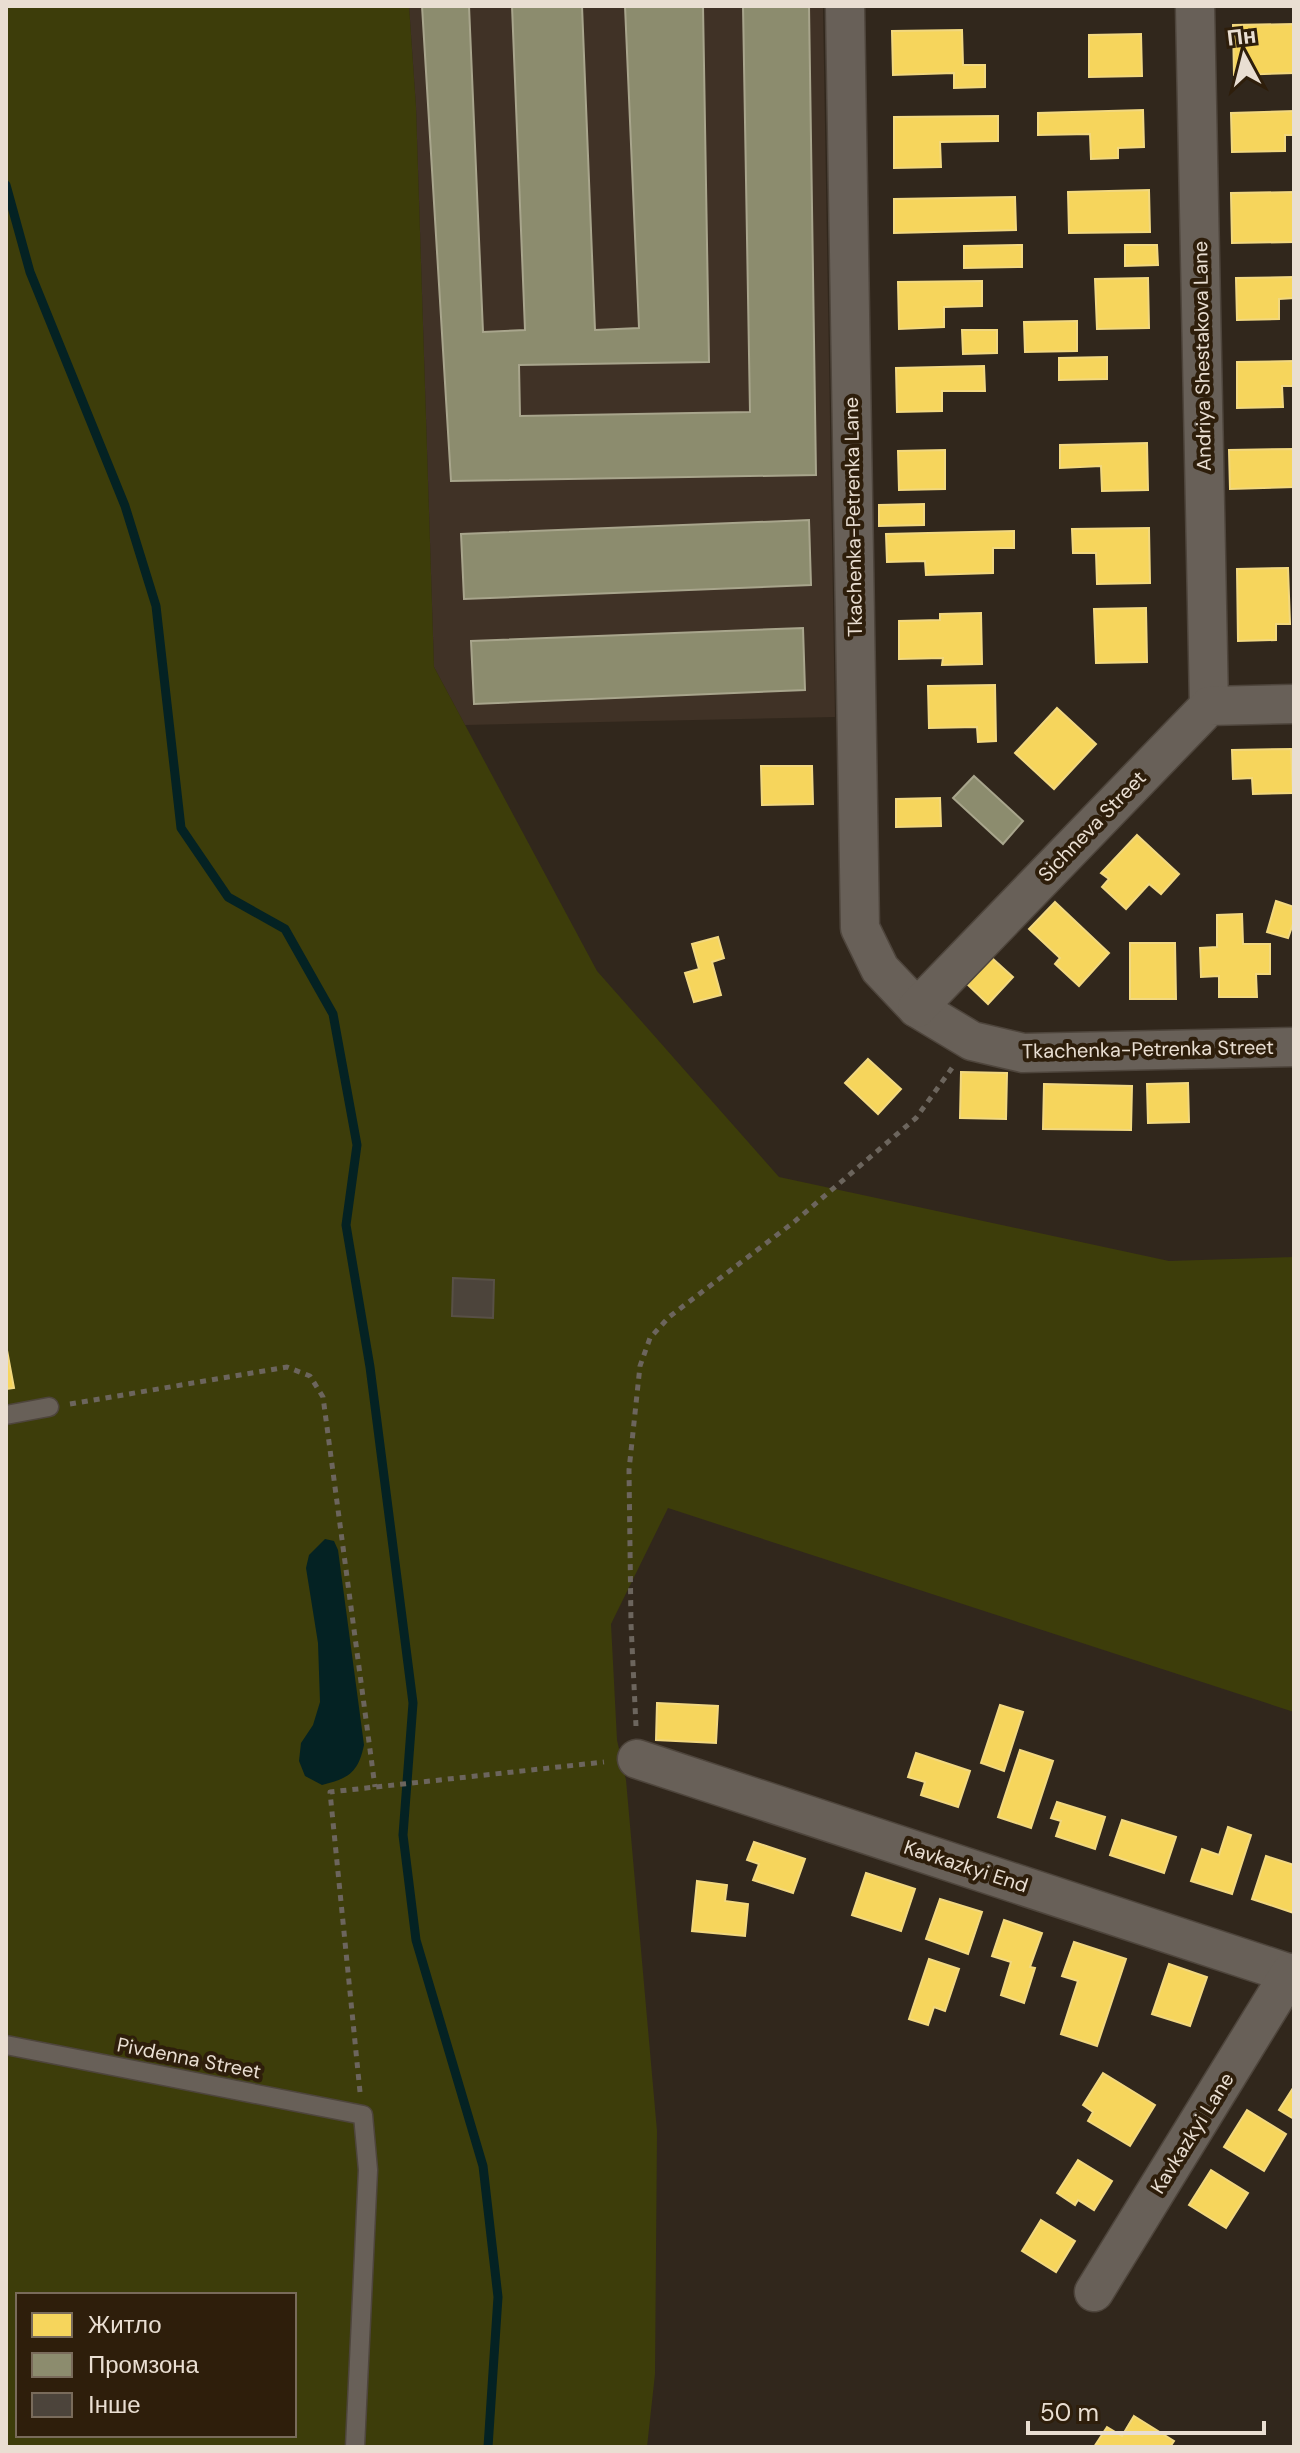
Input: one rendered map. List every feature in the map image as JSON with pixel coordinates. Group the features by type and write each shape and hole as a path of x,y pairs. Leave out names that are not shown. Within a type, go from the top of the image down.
{"street":[{"name":"Tkachenka-Petrenka Lane","path":"845,6 860,928 880,969 917,1008"},
{"name":"Andriya Shestakova Lane","path":"1195,6 1209,706"},
{"path":"1209,706 1294,704"},
{"name":"Sichneva Street","path":"917,1008 1209,706"},
{"name":"Tkachenka-Petrenka Street","path":"917,1008 972,1041 1023,1053 1294,1047"},
{"name":"Kavkazkyi End","path":"637,1759 1292,1974"},
{"name":"Kavkazkyi Lane","path":"1094,2292 1292,1974"}],"lane":[{"path":"6,1415 49,1407"},
{"name":"Pivdenna Street","path":"6,2045 363,2115"},
{"path":"355,2447 368,2170 363,2115"}],"path":[{"path":"363,2115 330,1792 637,1759 629,1470 640,1366 650,1338 669,1317 794,1222 916,1118 972,1041"},
{"path":"49,1407 287,1367 310,1376 323,1397 375,1787"}],"shaded area":[{"path":"6,6 409,6 416,107 434,667 597,971 779,1177 1169,1261 1294,1257 1294,1712 668,1508 611,1624 617,1740 626,1780 657,2131 655,2374 647,2447 6,2447"},
{"path":"409,6 823,6 835,717 465,725 434,667 416,107"}],"water":[{"path":"325,1539 334,1541 338,1550 364,1745 359,1762 351,1773 322,1785 305,1776 299,1761 301,1743 313,1725 320,1702 318,1643 306,1568 309,1555"}],"building: Житло":[{"path":"1294,24 1294,73 1234,75 1233,25"},
{"path":"962,30 963,65 985,65 985,87 954,88 954,73 893,75 892,31"},
{"path":"1141,34 1142,76 1089,77 1089,35"},
{"path":"1143,110 1144,147 1118,148 1118,158 1091,159 1090,134 1038,135 1038,113"},
{"path":"1294,111 1294,135 1285,135 1285,151 1232,152 1231,113"},
{"path":"998,116 998,141 940,142 941,167 894,168 894,117"},
{"path":"1149,190 1150,232 1069,233 1068,192"},
{"path":"1294,192 1294,242 1232,243 1231,193"},
{"path":"1015,197 1016,230 894,233 894,199"},
{"path":"1022,245 1022,267 964,268 964,246"},
{"path":"1125,245 1157,245 1158,265 1125,266"},
{"path":"1294,277 1294,298 1279,299 1279,319 1237,320 1236,278"},
{"path":"1148,278 1149,328 1097,329 1095,279"},
{"path":"982,281 982,306 944,307 944,327 899,329 898,282"},
{"path":"1077,321 1077,351 1025,352 1024,322"},
{"path":"962,330 997,330 997,353 963,354"},
{"path":"1107,357 1107,379 1059,380 1059,358"},
{"path":"1294,361 1294,386 1282,386 1283,407 1237,408 1237,362"},
{"path":"984,366 985,391 942,391 942,411 897,412 896,368"},
{"path":"1147,443 1148,490 1102,491 1101,466 1060,468 1060,445"},
{"path":"1294,449 1294,487 1230,489 1229,450"},
{"path":"945,450 945,489 899,490 898,451"},
{"path":"924,504 924,525 879,526 879,505"},
{"path":"1149,528 1150,583 1097,584 1096,553 1073,553 1072,529"},
{"path":"1014,531 1014,548 993,548 993,573 926,575 925,561 887,562 886,534"},
{"path":"1288,568 1290,624 1276,624 1276,640 1238,641 1237,569"},
{"path":"1146,608 1147,662 1096,663 1094,609"},
{"path":"981,613 982,664 942,665 943,658 899,659 899,621 940,620 940,614"},
{"path":"995,685 996,741 978,742 977,727 929,728 928,686"},
{"path":"1057,708 1096,744 1054,789 1015,753"},
{"path":"1291,749 1293,793 1253,794 1252,778 1233,779 1232,750"},
{"path":"761,766 812,766 813,804 762,805"},
{"path":"940,798 941,826 896,827 896,799"},
{"path":"1137,835 1179,874 1161,894 1149,884 1126,909 1102,887 1109,879 1101,873"},
{"path":"1276,901 1294,907 1294,921 1288,938 1267,932"},
{"path":"1055,902 1109,953 1079,986 1055,964 1060,958 1029,929"},
{"path":"1242,914 1243,944 1270,944 1270,974 1256,974 1257,997 1219,997 1219,976 1201,977 1200,948 1217,947 1217,915"},
{"path":"718,937 724,958 712,962 721,995 694,1002 685,973 699,969 692,944"},
{"path":"1130,943 1175,943 1176,999 1130,999"},
{"path":"992,958 1013,977 988,1004 967,984"},
{"path":"868,1059 901,1089 878,1114 845,1083"},
{"path":"961,1072 1007,1073 1006,1119 960,1118"},
{"path":"1188,1083 1189,1122 1148,1123 1147,1084"},
{"path":"1044,1084 1132,1086 1131,1130 1043,1129"},
{"path":"6,1345 14,1388 6,1389"},
{"path":"657,1703 718,1706 716,1743 656,1740"},
{"path":"1000,1705 1023,1712 1004,1771 981,1763"},
{"path":"1020,1750 1053,1761 1031,1828 998,1817"},
{"path":"916,1753 970,1771 958,1807 921,1795 925,1782 908,1777"},
{"path":"1057,1802 1105,1817 1095,1849 1056,1836 1061,1821 1051,1818"},
{"path":"1122,1820 1176,1837 1164,1873 1110,1855"},
{"path":"1228,1827 1251,1835 1232,1894 1191,1881 1202,1849 1219,1855"},
{"path":"754,1842 805,1859 793,1893 753,1880 759,1864 747,1860"},
{"path":"1266,1856 1294,1865 1294,1913 1252,1899"},
{"path":"866,1873 915,1889 901,1931 852,1915"},
{"path":"697,1881 727,1885 725,1901 748,1904 745,1936 692,1931"},
{"path":"940,1899 982,1912 968,1954 926,1939"},
{"path":"1004,1920 1042,1933 1030,1967 1035,1968 1024,2003 1001,1995 1011,1962 992,1956"},
{"path":"1074,1942 1126,1959 1097,2046 1061,2034 1078,1981 1062,1976"},
{"path":"929,1959 959,1969 945,2011 934,2007 928,2025 909,2019"},
{"path":"1169,1964 1207,1977 1190,2026 1152,2014"},
{"path":"1103,2073 1155,2105 1130,2146 1088,2121 1093,2112 1083,2105"},
{"path":"1294,2089 1294,2119 1279,2110"},
{"path":"1247,2110 1286,2134 1264,2171 1224,2147"},
{"path":"1078,2160 1112,2181 1094,2210 1078,2200 1075,2205 1057,2193"},
{"path":"1211,2170 1248,2193 1226,2228 1189,2205"},
{"path":"1041,2220 1075,2241 1056,2272 1022,2251"},
{"path":"1134,2416 1174,2441 1170,2447 1094,2447 1107,2427 1122,2436"}],"building: Промзона":[{"path":"422,6 469,6 483,332 525,330 512,6 582,6 595,330 639,328 625,6 703,6 709,362 519,365 520,416 750,412 743,6 809,6 816,475 451,481"},
{"path":"809,520 811,585 464,599 461,534"},
{"path":"803,628 805,690 474,704 471,641"},
{"path":"974,776 1023,821 1003,844 953,798"}],"building: Інше":[{"path":"453,1278 494,1280 493,1318 452,1316"}],"waterway":[{"path":"6,185 30,272 125,506 156,606 181,828 228,897 285,929 333,1014 357,1145 346,1225 370,1367 413,1703 403,1835 416,1940 483,2166 498,2297 488,2447"}]}
